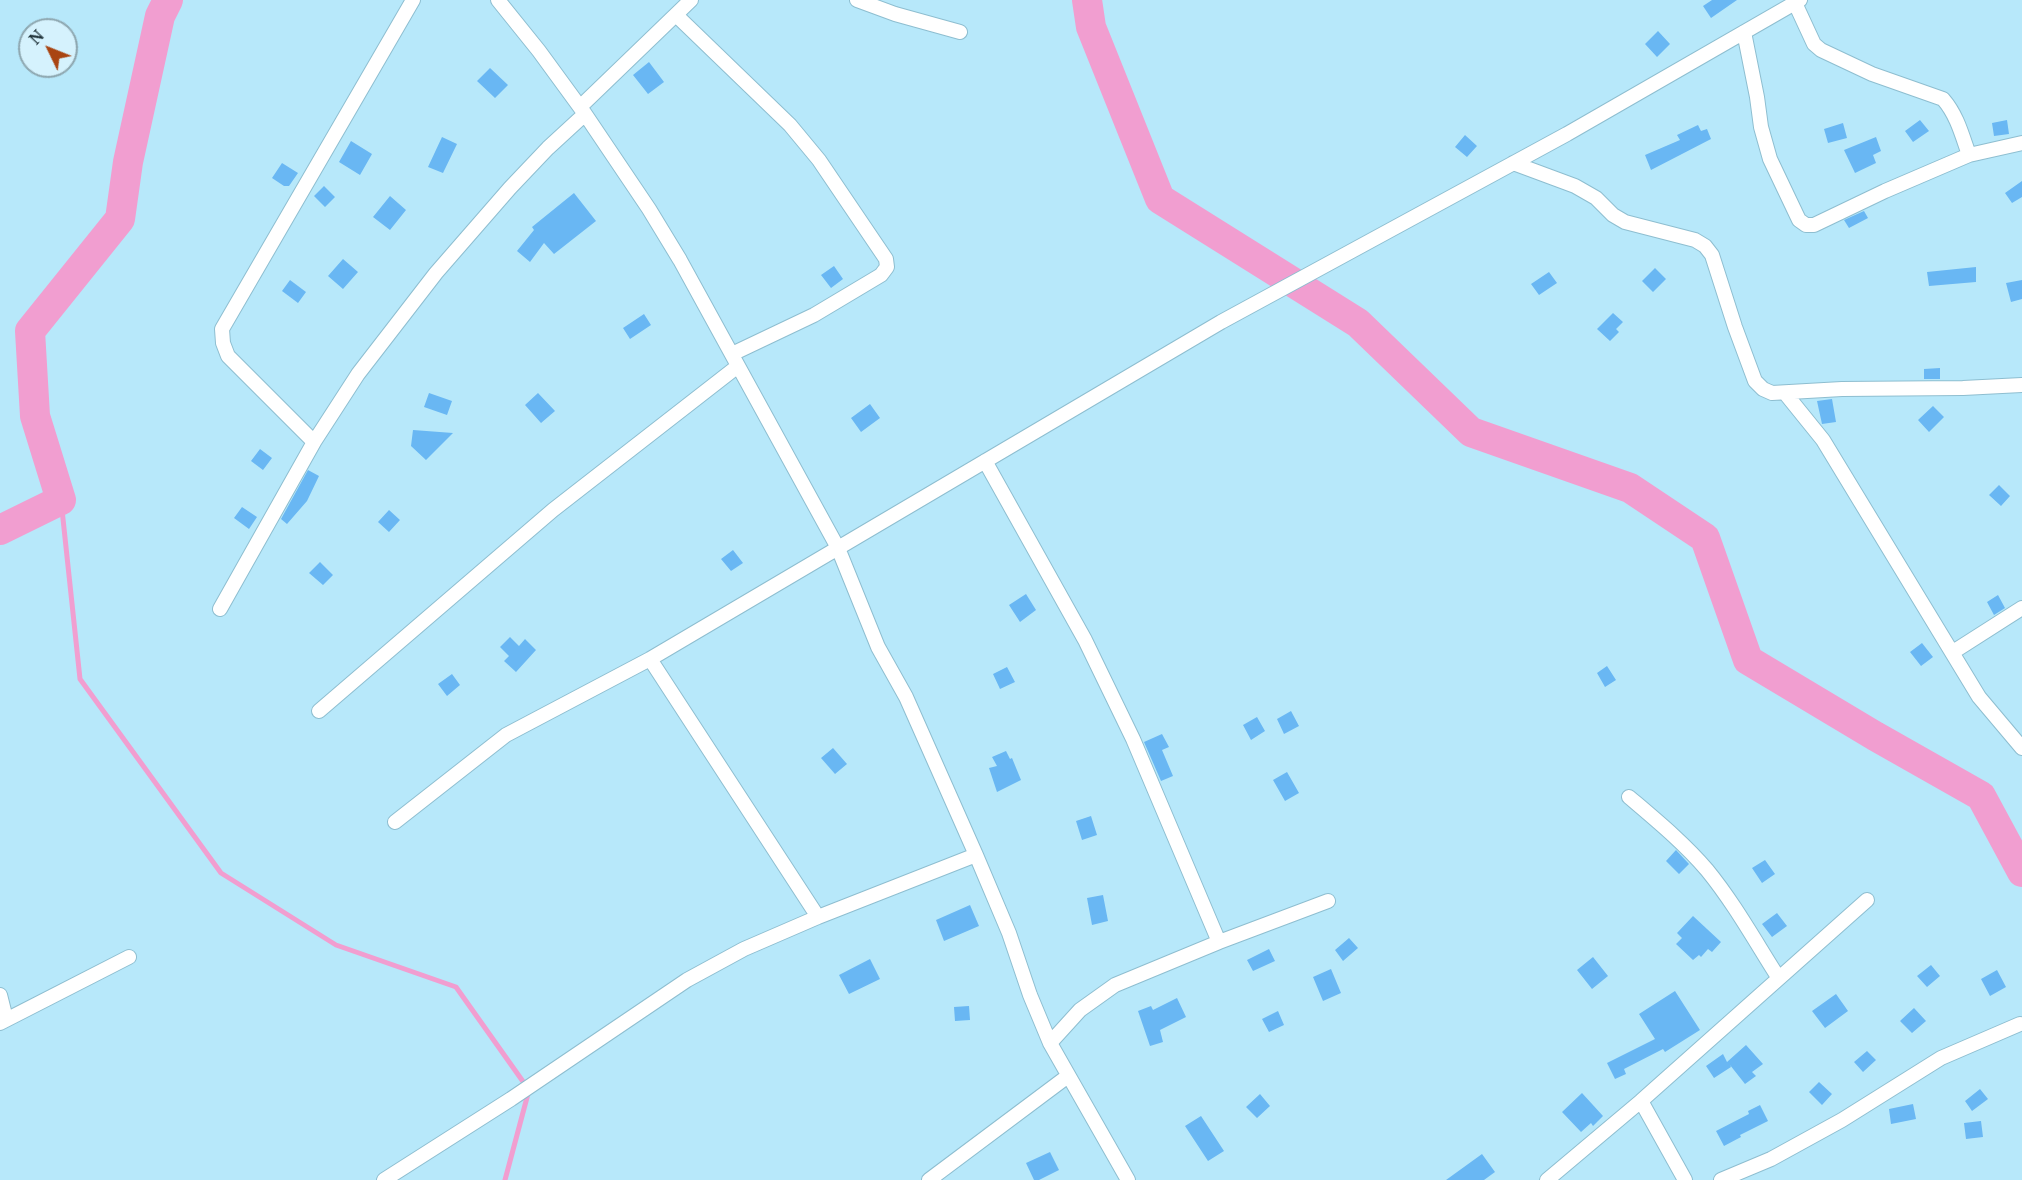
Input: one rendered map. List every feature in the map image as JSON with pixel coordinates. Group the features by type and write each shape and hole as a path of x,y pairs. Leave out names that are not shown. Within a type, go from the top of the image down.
{"street":[{"path":"315,442 228,356 223,343 222,328 413,0"},
{"path":"498,0 583,111 655,220 838,548 878,647 906,697 976,855 1009,933 1030,995 1050,1043 1128,1180"},
{"path":"220,609 315,442 358,374 436,273 510,188 691,0"},
{"path":"857,0 960,32"},
{"path":"395,822 506,735 650,659 1221,322 1513,163 1744,32 1788,3 1814,44 1821,50 1872,74 1942,99 1949,106 1959,124 1969,155"},
{"path":"319,711 553,510 735,360 814,315 881,274 887,267 886,259 819,160 790,125 676,15"},
{"path":"1744,32 1761,127 1770,159 1798,220 1806,225 1814,225 1969,155 2022,143"},
{"path":"1513,163 1575,186 1596,198 1613,215 1625,222 1695,240 1705,246 1712,255 1755,381 1762,389 1772,393 1785,393 1842,389 2022,385"},
{"path":"1785,393 1823,440 1979,697 2022,748"},
{"path":"985,461 1085,640 1129,729 1219,942"},
{"path":"1953,652 2022,608"},
{"path":"650,659 818,916"},
{"path":"1629,797 1706,868 1726,895 1778,977"},
{"path":"384,1180 511,1099 687,980 744,948 818,916 976,855"},
{"path":"1547,1180 1641,1101 1867,900"},
{"path":"1050,1043 1080,1010 1115,985 1219,942 1328,902"},
{"path":"0,995 3,1021 129,957"},
{"path":"1721,1180 1771,1159 1832,1126 1941,1058 2020,1024"},
{"path":"929,1180 1068,1076"},
{"path":"1641,1101 1685,1180"}],"building":[{"path":"1712,0 1737,0 1711,18 1703,6"},
{"path":"1658,31 1670,44 1657,57 1645,44"},
{"path":"649,62 664,82 648,94 633,75"},
{"path":"490,68 508,85 495,98 477,81"},
{"path":"1920,120 1929,131 1913,142 1905,131"},
{"path":"2007,120 2009,134 1994,136 1992,123"},
{"path":"1843,123 1847,138 1828,143 1824,129"},
{"path":"1698,125 1701,131 1707,129 1711,139 1651,170 1645,155 1680,140 1677,135"},
{"path":"1465,135 1477,146 1467,157 1455,147"},
{"path":"442,137 457,144 443,173 428,167"},
{"path":"1876,137 1881,151 1873,155 1876,163 1855,173 1844,150"},
{"path":"351,141 372,154 360,175 339,162"},
{"path":"282,163 298,173 289,186 284,186 272,178"},
{"path":"2022,181 2022,197 2012,203 2005,193"},
{"path":"324,186 335,197 325,207 314,196"},
{"path":"574,193 596,221 554,254 544,243 530,262 517,251 534,230 532,227"},
{"path":"390,196 406,210 390,230 373,217"},
{"path":"1864,211 1868,218 1849,228 1844,220"},
{"path":"343,259 358,272 343,289 328,276"},
{"path":"834,266 843,279 831,288 821,275"},
{"path":"1976,267 1976,282 1929,286 1927,272"},
{"path":"1655,268 1666,279 1653,292 1642,281"},
{"path":"1549,272 1557,283 1539,295 1531,284"},
{"path":"290,280 306,292 298,303 282,291"},
{"path":"2022,280 2022,299 2011,302 2006,283"},
{"path":"1613,313 1623,322 1616,329 1619,332 1610,341 1597,329"},
{"path":"644,314 651,325 630,339 623,328"},
{"path":"1940,368 1940,379 1924,379 1924,369"},
{"path":"429,393 452,401 447,415 424,407"},
{"path":"538,393 555,411 541,423 525,405"},
{"path":"1832,399 1836,422 1822,424 1817,401"},
{"path":"870,404 880,418 861,432 851,418"},
{"path":"1933,406 1944,417 1929,432 1918,420"},
{"path":"413,430 453,433 426,460 411,446"},
{"path":"260,449 272,458 263,470 251,461"},
{"path":"308,470 319,476 307,501 287,524 281,519"},
{"path":"1999,485 2010,496 2001,506 1989,495"},
{"path":"242,507 257,517 249,529 234,518"},
{"path":"389,510 400,520 389,532 378,522"},
{"path":"733,550 743,563 731,571 721,559"},
{"path":"320,562 333,575 323,585 309,573"},
{"path":"1026,594 1036,610 1020,622 1009,605"},
{"path":"1998,595 2005,608 1994,615 1987,602"},
{"path":"510,637 519,646 525,639 536,650 516,672 504,661 509,656 500,647"},
{"path":"1922,643 1933,657 1921,666 1910,652"},
{"path":"1607,666 1616,680 1605,687 1597,673"},
{"path":"1007,667 1015,682 1000,689 993,674"},
{"path":"452,674 460,685 447,696 438,684"},
{"path":"1291,711 1299,726 1284,734 1277,719"},
{"path":"1257,717 1265,731 1251,740 1243,725"},
{"path":"1162,734 1169,747 1162,750 1173,776 1161,781 1144,742"},
{"path":"833,748 847,764 835,774 821,758"},
{"path":"1006,751 1010,759 1012,758 1021,780 997,792 989,768 997,766 992,757"},
{"path":"1287,772 1299,793 1285,801 1273,780"},
{"path":"1091,816 1097,835 1082,840 1076,821"},
{"path":"1676,850 1689,864 1679,874 1666,861"},
{"path":"1765,860 1775,874 1762,883 1752,868"},
{"path":"1103,895 1108,921 1092,925 1087,898"},
{"path":"970,905 979,926 944,941 936,920"},
{"path":"1777,913 1787,926 1772,937 1762,924"},
{"path":"1693,916 1721,942 1712,952 1708,949 1701,957 1699,955 1693,960 1676,944 1682,938 1677,933"},
{"path":"1349,938 1358,948 1343,961 1335,950"},
{"path":"1269,949 1275,961 1253,971 1247,960"},
{"path":"1593,957 1608,976 1592,989 1577,970"},
{"path":"870,959 880,979 849,994 839,975"},
{"path":"1931,965 1940,976 1927,987 1917,976"},
{"path":"1331,969 1341,993 1323,1001 1313,977"},
{"path":"1997,970 2006,987 1990,996 1981,979"},
{"path":"1675,991 1700,1030 1665,1052 1663,1049 1624,1069 1626,1074 1615,1079 1607,1063 1655,1039 1639,1014"},
{"path":"1836,994 1848,1011 1825,1028 1812,1011"},
{"path":"1177,998 1186,1017 1160,1030 1163,1042 1150,1046 1138,1011 1151,1006 1153,1010"},
{"path":"969,1006 970,1020 955,1021 954,1007"},
{"path":"1914,1008 1926,1021 1912,1033 1900,1021"},
{"path":"1278,1011 1284,1025 1269,1032 1262,1019"},
{"path":"1746,1045 1763,1064 1752,1072 1756,1076 1745,1084 1730,1065 1731,1067 1714,1078 1706,1066 1723,1054 1727,1062"},
{"path":"1867,1051 1876,1060 1863,1072 1854,1062"},
{"path":"1819,1082 1832,1094 1822,1105 1809,1092"},
{"path":"1980,1089 1988,1099 1972,1111 1965,1101"},
{"path":"1582,1093 1603,1116 1593,1126 1591,1123 1581,1132 1562,1112"},
{"path":"1260,1094 1270,1106 1257,1118 1246,1107"},
{"path":"1913,1104 1916,1119 1891,1124 1889,1109"},
{"path":"1760,1105 1768,1121 1724,1146 1716,1131 1749,1114 1748,1111"},
{"path":"1201,1116 1224,1151 1208,1161 1185,1126"},
{"path":"1981,1121 1983,1137 1966,1139 1964,1123"},
{"path":"1050,1152 1059,1170 1039,1180 1034,1180 1026,1163"},
{"path":"1482,1154 1495,1172 1484,1180 1446,1180"}],"waterway":[{"path":"0,530 61,500 35,416 30,331 120,219 128,162 160,16 168,0"},
{"path":"1087,0 1091,27 1160,199 1358,323 1471,432 1630,488 1705,538 1748,660 1981,796 2022,872"},
{"path":"61,500 80,679 221,873 336,945 456,987 529,1090 505,1180"}]}
